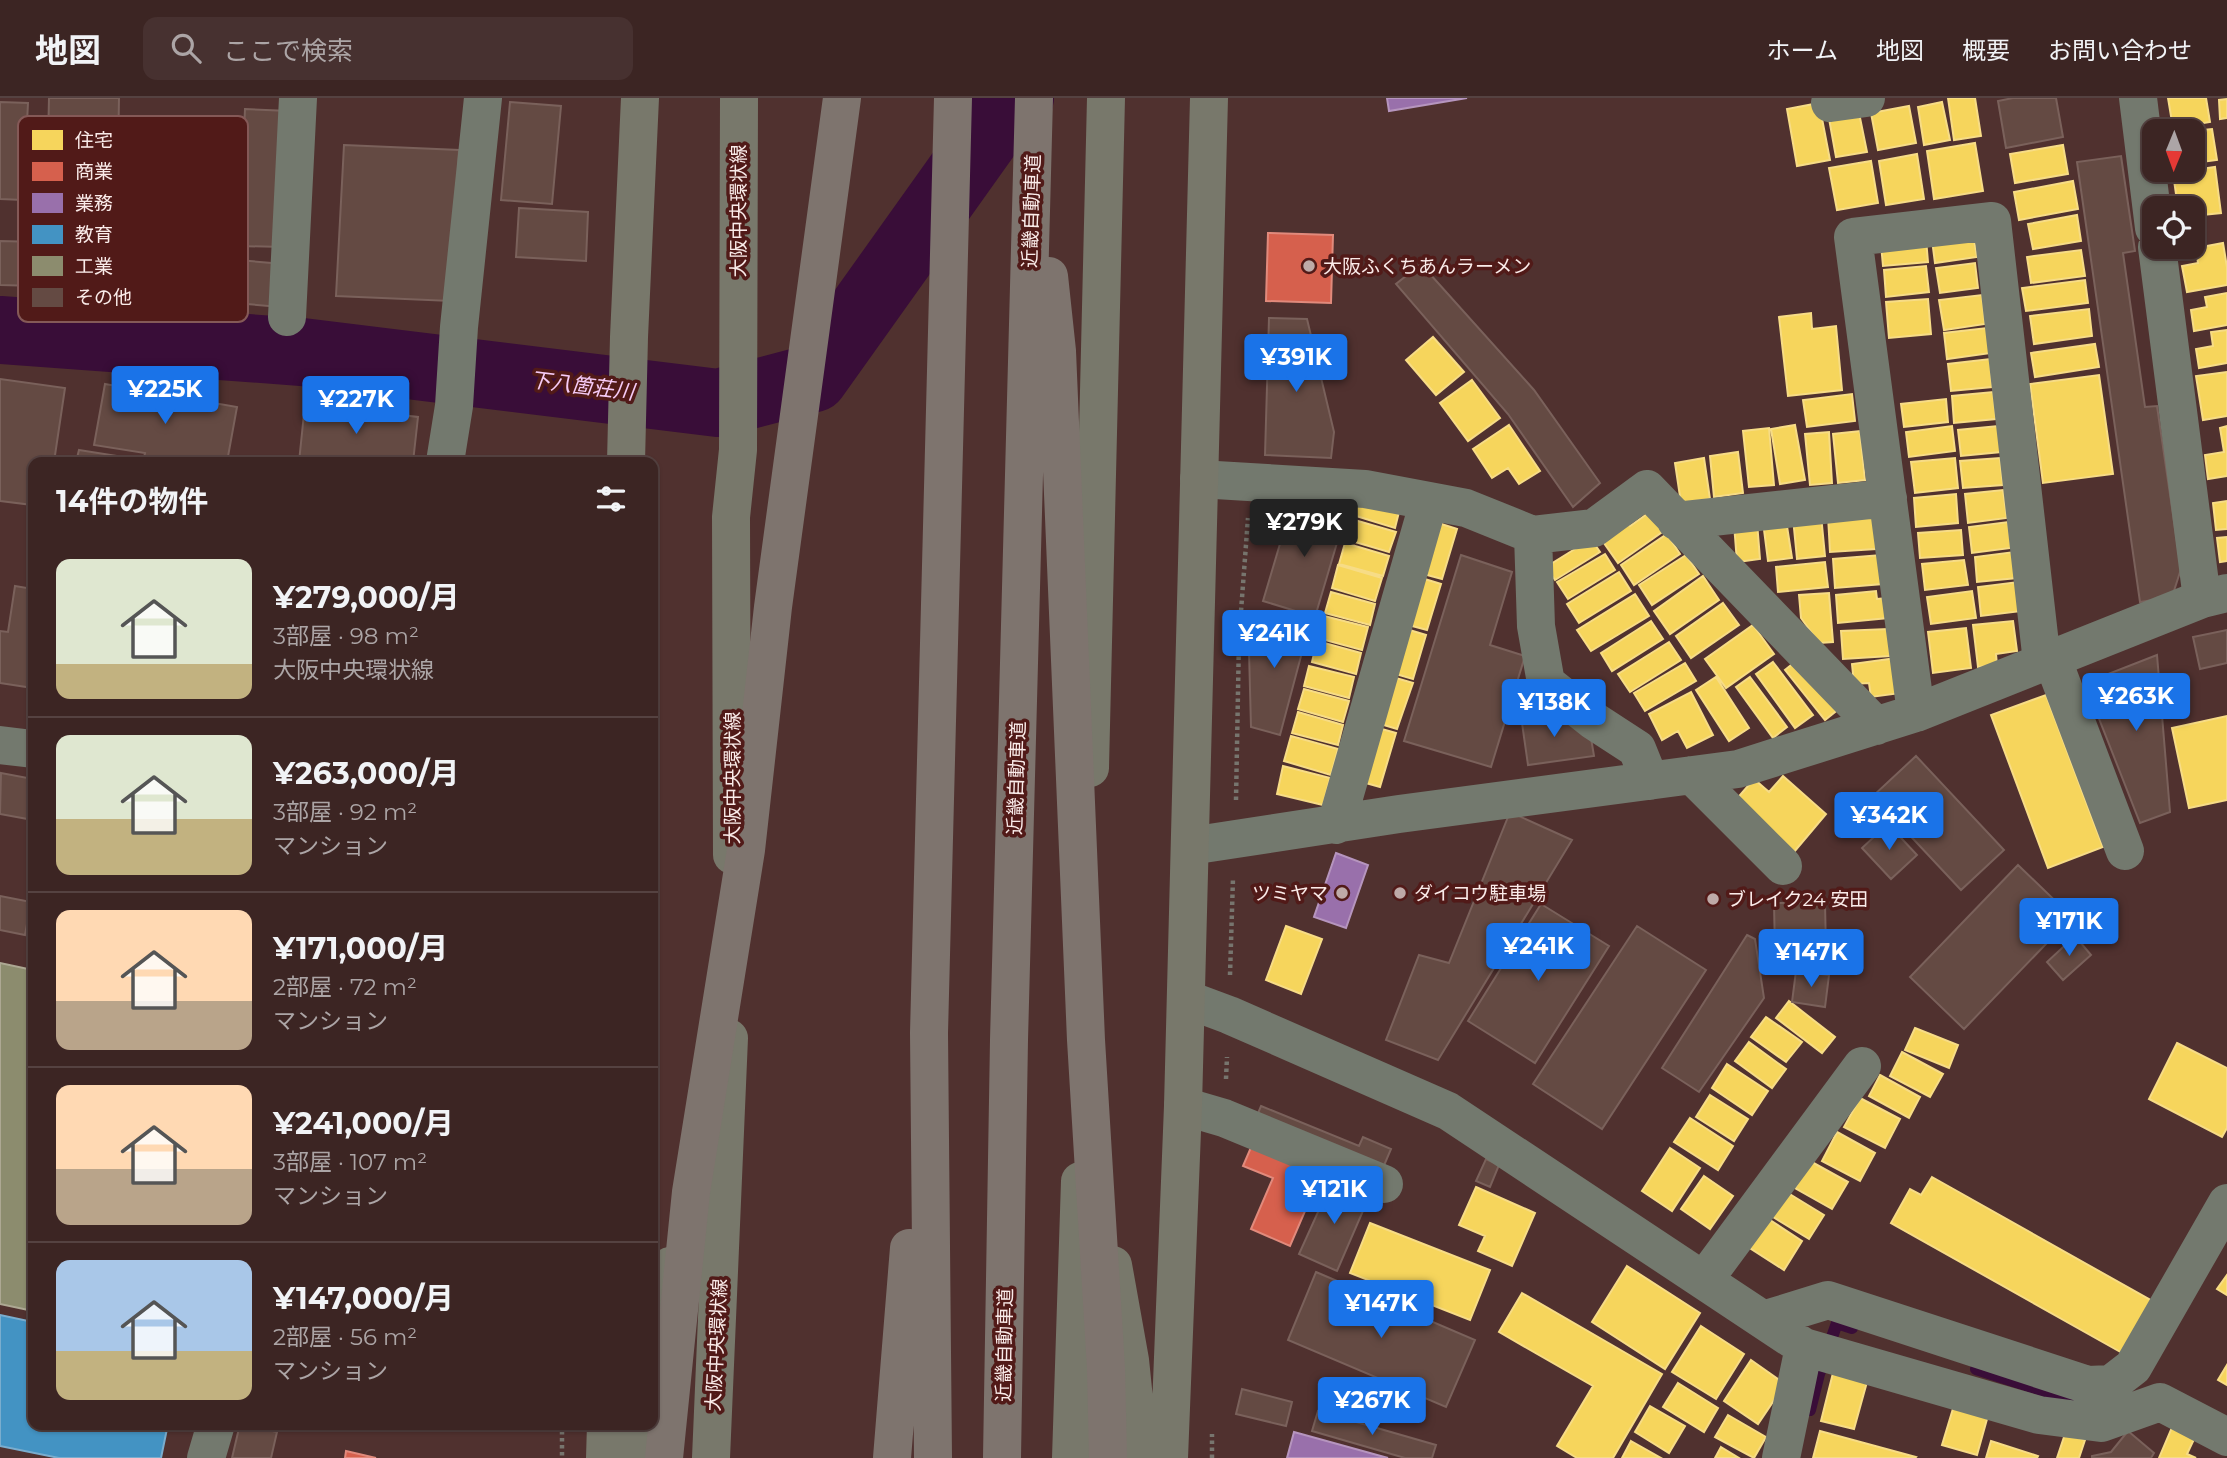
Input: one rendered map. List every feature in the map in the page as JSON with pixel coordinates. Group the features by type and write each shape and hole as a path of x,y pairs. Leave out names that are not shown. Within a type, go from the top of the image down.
{"highway":[{"path":"664,1458 691,1192 746,850 773,607 842,98"},
{"path":"933,1458 929,1033 953,98"},
{"path":"1033,115 1057,351 1086,1040 1106,1368 1108,1458"},
{"name":"近畿自動車道","path":"1002,1458 1009,1040 1033,115"},
{"path":"892,1458 929,1033"}],"main road":[{"path":"626,457 640,98"},
{"name":"大阪中央環状線","path":"711,1458 733,937 731,517 738,450 739,98"},
{"path":"1072,1458 1083,1105 1106,98"},
{"path":"1169,1458 1183,1106 1209,98"},
{"path":"658,1324 730,1013"},
{"path":"1083,1105 1130,1360 1140,1458"},
{"path":"605,1458 606,1430"},
{"path":"628,1458 635,1430"}],"street":[{"path":"287,317 298,98"},
{"path":"447,457 454,406 459,327 483,98"},
{"path":"2138,98 2150,196"},
{"path":"1916,713 1853,237 1992,221 2047,660 2125,850"},
{"path":"1190,846 1738,769 1916,713 2214,596 2159,259"},
{"path":"1199,479 1251,480 1365,489 1466,508 1533,535 1594,528 1647,489 1876,726"},
{"path":"1676,521 1888,498"},
{"path":"1336,825 1429,501"},
{"path":"1533,535 1536,626 1546,683 1594,721 1637,749 1650,781"},
{"path":"0,745 28,748"},
{"path":"1692,775 1783,866"},
{"path":"1186,999 1229,1015 1448,1111 1806,1348 2039,1415 2064,1419 2101,1423 2160,1402 2227,1437"},
{"path":"1704,1280 1862,1066"},
{"path":"1183,1106 1224,1118 1384,1184"},
{"path":"1763,1320 1828,1300 2088,1385 2111,1384 2133,1367 2227,1203"},
{"path":"1781,1458 1806,1348"},
{"path":"206,1458 214,1430"}],"path":[{"path":"1224,1118 1235,840 1239,638 1251,480"},
{"path":"562,1430 562,1458"},
{"path":"1212,1431 1212,1458"}],"building: 住宅":[{"path":"1948,98 1975,98 1981,136 1954,140"},
{"path":"2168,98 2206,98 2210,122 2205,123 2205,119 2172,119"},
{"path":"2227,99 2227,118 2220,119 2219,100"},
{"path":"1942,102 1950,140 1924,145 1918,107"},
{"path":"1819,103 1830,160 1797,166 1787,109"},
{"path":"1909,106 1916,143 1878,150 1871,113"},
{"path":"1858,108 1867,152 1836,157 1828,113"},
{"path":"2212,129 2217,160 2205,162 2205,130"},
{"path":"1975,143 1983,191 1934,199 1927,151"},
{"path":"2063,145 2068,174 2015,183 2010,154"},
{"path":"1917,154 1924,199 1886,205 1879,161"},
{"path":"1871,161 1878,203 1837,210 1829,168"},
{"path":"2215,167 2221,213 2205,215 2205,196 2176,196 2174,182 2205,182 2205,168"},
{"path":"2073,181 2078,209 2019,220 2014,192"},
{"path":"2077,215 2081,241 2033,249 2028,224"},
{"path":"1973,234 1977,257 1935,263 1932,240"},
{"path":"1926,239 1928,262 1883,266 1881,244"},
{"path":"2223,243 2227,285 2187,292 2182,266 2198,263 2197,259 2205,259 2205,246"},
{"path":"2081,250 2085,276 2031,283 2027,257"},
{"path":"1975,263 1978,288 1940,293 1936,268"},
{"path":"1926,266 1929,292 1886,297 1884,270"},
{"path":"2085,280 2088,303 2026,311 2022,288"},
{"path":"2227,293 2227,325 2194,331 2191,310 2207,307 2205,297"},
{"path":"1982,295 1985,324 1944,330 1939,300"},
{"path":"1928,299 1931,334 1889,338 1886,302"},
{"path":"2089,309 2092,336 2034,344 2030,316"},
{"path":"1811,313 1812,329 1836,326 1842,390 1788,396 1779,317"},
{"path":"1987,328 1991,353 1947,359 1944,333"},
{"path":"2227,330 2227,363 2199,368 2196,349 2213,346 2211,332"},
{"path":"1433,337 1464,372 1436,395 1406,360"},
{"path":"2095,344 2099,367 2035,377 2031,353"},
{"path":"1990,359 1992,387 1951,391 1948,364"},
{"path":"2227,372 2227,416 2203,420 2196,376"},
{"path":"2099,375 2113,474 2043,483 2030,384"},
{"path":"1472,380 1500,418 1468,441 1440,403"},
{"path":"1993,392 1996,419 1954,423 1952,396"},
{"path":"1852,394 1855,421 1807,427 1803,400"},
{"path":"1946,399 1948,422 1904,427 1901,404"},
{"path":"1509,425 1540,471 1519,484 1508,468 1492,478 1473,449"},
{"path":"1795,425 1805,480 1780,484 1771,429"},
{"path":"1952,426 1955,451 1909,457 1906,432"},
{"path":"1998,426 2001,452 1961,456 1958,430"},
{"path":"2227,426 2227,476 2208,479 2205,455 2224,452 2220,428"},
{"path":"1769,428 1774,485 1749,487 1743,431"},
{"path":"1860,431 1865,480 1838,483 1833,434"},
{"path":"1829,432 1832,483 1810,485 1805,434"},
{"path":"1738,452 1743,493 1714,497 1710,456"},
{"path":"1704,458 1710,499 1681,503 1675,463"},
{"path":"1955,458 1958,488 1915,493 1911,462"},
{"path":"2000,458 2003,485 1963,488 1960,461"},
{"path":"2003,490 2007,518 1968,523 1965,494"},
{"path":"1956,494 1958,523 1916,527 1914,498"},
{"path":"1358,500 1399,512 1395,528 1353,515"},
{"path":"2227,501 2227,529 2216,530 2213,503"},
{"path":"1654,509 1668,528 1618,563 1599,536 1624,517 1630,526"},
{"path":"1874,514 1876,549 1830,552 1828,516"},
{"path":"1821,515 1825,556 1797,559 1793,518"},
{"path":"1351,519 1396,532 1389,552 1345,539"},
{"path":"1786,520 1792,558 1768,561 1763,522"},
{"path":"1432,521 1457,529 1442,579 1416,572"},
{"path":"1757,522 1760,559 1737,562 1734,524"},
{"path":"2008,522 2011,548 1972,553 1969,527"},
{"path":"1961,530 1963,555 1920,558 1918,533"},
{"path":"1667,534 1680,554 1634,585 1621,565"},
{"path":"2227,537 2227,561 2220,562 2217,538"},
{"path":"1591,539 1600,552 1555,580 1546,567"},
{"path":"1345,543 1389,556 1383,576 1339,564"},
{"path":"2014,552 2017,578 1977,582 1975,557"},
{"path":"1605,554 1615,570 1568,599 1557,582"},
{"path":"1686,555 1699,574 1652,605 1639,585"},
{"path":"1881,555 1883,584 1835,588 1833,559"},
{"path":"1964,560 1968,585 1925,590 1922,564"},
{"path":"1825,562 1828,587 1778,592 1776,567"},
{"path":"1338,565 1382,578 1375,601 1332,588"},
{"path":"1619,572 1631,591 1579,623 1567,604"},
{"path":"1415,576 1441,584 1427,630 1401,623"},
{"path":"1703,576 1719,600 1670,634 1654,611"},
{"path":"2018,582 2022,611 1981,616 1978,587"},
{"path":"1876,591 1877,599 1886,598 1888,618 1838,623 1836,595"},
{"path":"1972,591 1976,618 1931,624 1927,597"},
{"path":"1331,592 1375,604 1370,625 1325,613"},
{"path":"1829,593 1833,642 1819,643 1801,618 1799,595"},
{"path":"1635,594 1649,616 1591,651 1577,630"},
{"path":"1723,603 1739,625 1691,658 1676,636"},
{"path":"1324,616 1368,627 1362,650 1318,638"},
{"path":"1651,621 1663,639 1612,671 1601,653"},
{"path":"2013,621 2017,651 1996,654 1997,665 1978,667 1973,625"},
{"path":"1753,625 1774,654 1726,688 1705,659"},
{"path":"1403,628 1426,635 1413,679 1389,672"},
{"path":"1966,628 1971,668 1933,673 1928,632"},
{"path":"1888,629 1890,656 1843,659 1841,631"},
{"path":"1317,641 1361,653 1356,674 1312,662"},
{"path":"1669,642 1681,660 1630,692 1618,674"},
{"path":"1800,658 1840,708 1825,720 1785,670"},
{"path":"1897,658 1901,693 1871,697 1869,683 1854,684 1852,664"},
{"path":"1773,662 1813,715 1795,728 1756,674"},
{"path":"1685,663 1696,681 1645,711 1634,693"},
{"path":"1309,666 1354,677 1349,698 1304,686"},
{"path":"1389,676 1413,683 1397,729 1374,722"},
{"path":"1716,677 1749,728 1729,741 1696,690"},
{"path":"1750,677 1787,727 1773,738 1736,687"},
{"path":"1304,689 1349,701 1343,722 1298,709"},
{"path":"1691,692 1713,735 1687,748 1678,731 1662,740 1649,714"},
{"path":"2046,695 2103,847 2048,868 1991,715"},
{"path":"1298,712 1343,725 1338,745 1292,733"},
{"path":"2227,716 2227,800 2189,808 2172,728"},
{"path":"1371,726 1396,733 1380,787 1355,780"},
{"path":"1291,736 1338,749 1331,775 1284,761"},
{"path":"1283,766 1330,778 1323,805 1277,794"},
{"path":"1783,776 1826,814 1794,852 1735,801 1754,779 1769,792"},
{"path":"1286,926 1322,939 1301,994 1266,980"},
{"path":"1789,1001 1835,1037 1822,1053 1776,1018"},
{"path":"1766,1017 1802,1042 1786,1062 1751,1037"},
{"path":"1915,1028 1958,1045 1949,1068 1905,1050"},
{"path":"1749,1042 1786,1069 1772,1088 1735,1061"},
{"path":"2177,1043 2227,1068 2227,1128 2222,1137 2149,1099"},
{"path":"1902,1052 1943,1074 1930,1097 1890,1076"},
{"path":"1727,1064 1768,1091 1752,1115 1712,1088"},
{"path":"1880,1075 1920,1097 1909,1118 1869,1096"},
{"path":"1710,1095 1748,1119 1734,1141 1696,1117"},
{"path":"1860,1098 1900,1119 1885,1148 1844,1127"},
{"path":"1690,1118 1733,1146 1718,1170 1674,1142"},
{"path":"1837,1132 1875,1153 1860,1181 1822,1161"},
{"path":"1670,1148 1700,1168 1672,1211 1642,1191"},
{"path":"1810,1161 1848,1182 1832,1209 1795,1188"},
{"path":"1704,1176 1733,1196 1710,1229 1681,1209"},
{"path":"1932,1177 2154,1302 2124,1354 1891,1223 1910,1189 1921,1195"},
{"path":"1476,1187 1535,1213 1512,1266 1478,1251 1485,1236 1459,1225"},
{"path":"1788,1193 1824,1215 1809,1239 1773,1217"},
{"path":"1767,1218 1802,1241 1784,1270 1748,1247"},
{"path":"1370,1223 1490,1270 1470,1320 1350,1273"},
{"path":"1627,1266 1700,1313 1665,1369 1592,1322"},
{"path":"2227,1275 2227,1295 2217,1289"},
{"path":"1522,1293 1662,1374 1613,1458 1577,1458 1557,1446 1593,1386 1499,1332"},
{"path":"1701,1326 1744,1354 1716,1399 1672,1372"},
{"path":"1751,1360 1785,1384 1758,1424 1724,1401"},
{"path":"2227,1365 2227,1385 2218,1380"},
{"path":"1833,1373 1867,1382 1854,1429 1821,1421"},
{"path":"1678,1383 1718,1408 1704,1432 1663,1407"},
{"path":"1955,1402 1989,1412 1977,1455 1942,1445"},
{"path":"1650,1406 1685,1426 1669,1453 1635,1432"},
{"path":"1728,1415 1766,1437 1754,1458 1715,1437"},
{"path":"2173,1425 2196,1435 2187,1454 2196,1458 2159,1458"},
{"path":"1820,1431 1916,1457 1813,1458"},
{"path":"2065,1434 2085,1440 2079,1458 2057,1458"},
{"path":"1631,1441 1661,1458 1622,1458"},
{"path":"1991,1441 2038,1456 1986,1458"},
{"path":"1721,1447 1739,1458 1715,1458"}],"building: 商業":[{"path":"1268,233 1333,235 1331,303 1266,301"},
{"path":"1252,1145 1321,1174 1290,1246 1251,1229 1273,1178 1243,1166"},
{"path":"346,1451 376,1458 345,1458"}],"building: 業務":[{"path":"1387,98 1467,98 1389,111"},
{"path":"1336,853 1368,865 1346,928 1314,917"},
{"path":"1294,1432 1388,1458 1287,1458"}],"building: 教育":[{"path":"0,1315 28,1321 28,1430 167,1430 161,1458 59,1458 0,1446"}],"building: 工業":[{"path":"0,963 28,969 28,1310 0,1304"}],"building: その他":[{"path":"49,98 119,98 119,116 49,116"},
{"path":"2013,98 2056,98 2063,137 2006,148 1998,101"},
{"path":"0,102 28,103 27,116 18,116 18,200 0,199"},
{"path":"510,102 561,106 552,204 501,200"},
{"path":"245,109 289,111 284,247 248,246 248,116 245,116"},
{"path":"344,145 459,150 451,301 336,296"},
{"path":"2121,156 2135,251 2123,253 2145,407 2157,406 2181,569 2172,597 2140,602 2077,162"},
{"path":"519,208 588,212 586,261 516,257"},
{"path":"0,241 18,241 18,285 0,285"},
{"path":"248,261 283,264 280,307 248,304"},
{"path":"1421,264 1534,390 1600,483 1573,507 1508,414 1396,284"},
{"path":"1269,318 1307,319 1334,432 1331,458 1265,455"},
{"path":"0,379 65,388 55,457 28,457 28,504 0,501"},
{"path":"105,384 237,407 228,457 144,457 145,453 94,445"},
{"path":"305,404 418,417 414,457 300,457"},
{"path":"79,450 124,457 77,457"},
{"path":"1293,500 1345,516 1315,617 1263,601"},
{"path":"1461,555 1512,572 1490,645 1525,656 1491,767 1404,741"},
{"path":"15,586 28,588 28,687 0,683 0,631 8,632"},
{"path":"1259,613 1309,626 1280,735 1251,727 1249,651"},
{"path":"2227,630 2227,663 2200,669 2193,637"},
{"path":"2157,655 2170,812 2140,823 2085,683"},
{"path":"1552,712 1590,732 1594,756 1528,765 1521,716"},
{"path":"1916,756 2004,850 1961,890 1873,796"},
{"path":"1,773 28,778 28,819 0,814"},
{"path":"1510,812 1572,840 1438,1060 1386,1040 1419,955 1449,963"},
{"path":"1888,824 1917,855 1891,879 1862,848"},
{"path":"2018,865 2072,917 1964,1029 1910,977"},
{"path":"0,896 28,901 25,935 0,930"},
{"path":"1825,902 1826,951 1775,952 1774,903"},
{"path":"1541,904 1609,946 1535,1063 1468,1021"},
{"path":"1637,926 1706,970 1602,1129 1533,1084"},
{"path":"1747,935 1755,939 1764,998 1699,1092 1662,1068"},
{"path":"2075,936 2091,955 2063,980 2047,962"},
{"path":"1796,971 1829,975 1825,1007 1792,1002"},
{"path":"1261,1106 1359,1146 1363,1137 1391,1149 1380,1175 1254,1123"},
{"path":"1486,1159 1499,1165 1490,1187 1476,1181"},
{"path":"1332,1181 1369,1197 1337,1271 1299,1254"},
{"path":"1316,1272 1475,1340 1446,1407 1288,1340"},
{"path":"1242,1389 1292,1402 1286,1426 1236,1414"},
{"path":"1318,1411 1436,1445 1432,1458 1405,1458 1312,1431"},
{"path":"239,1430 277,1432 271,1458 232,1458"},
{"path":"2128,1431 2154,1453 2151,1458 2092,1458 2111,1452"}],"waterway":[{"name":"下八箇荘川","path":"0,330 302,352 718,403 814,378 1005,110 1020,98"},
{"path":"1810,1410 1837,1323 1852,1328"},
{"path":"1976,1369 2085,1404"}],"place":[{"name":"大阪ふくちあんラーメン","path":"1309,266"},
{"name":"ツミヤマ","path":"1342,893"},
{"name":"ダイコウ駐車場","path":"1400,893"},
{"name":"ブレイク24 安田","path":"1713,899"}]}
